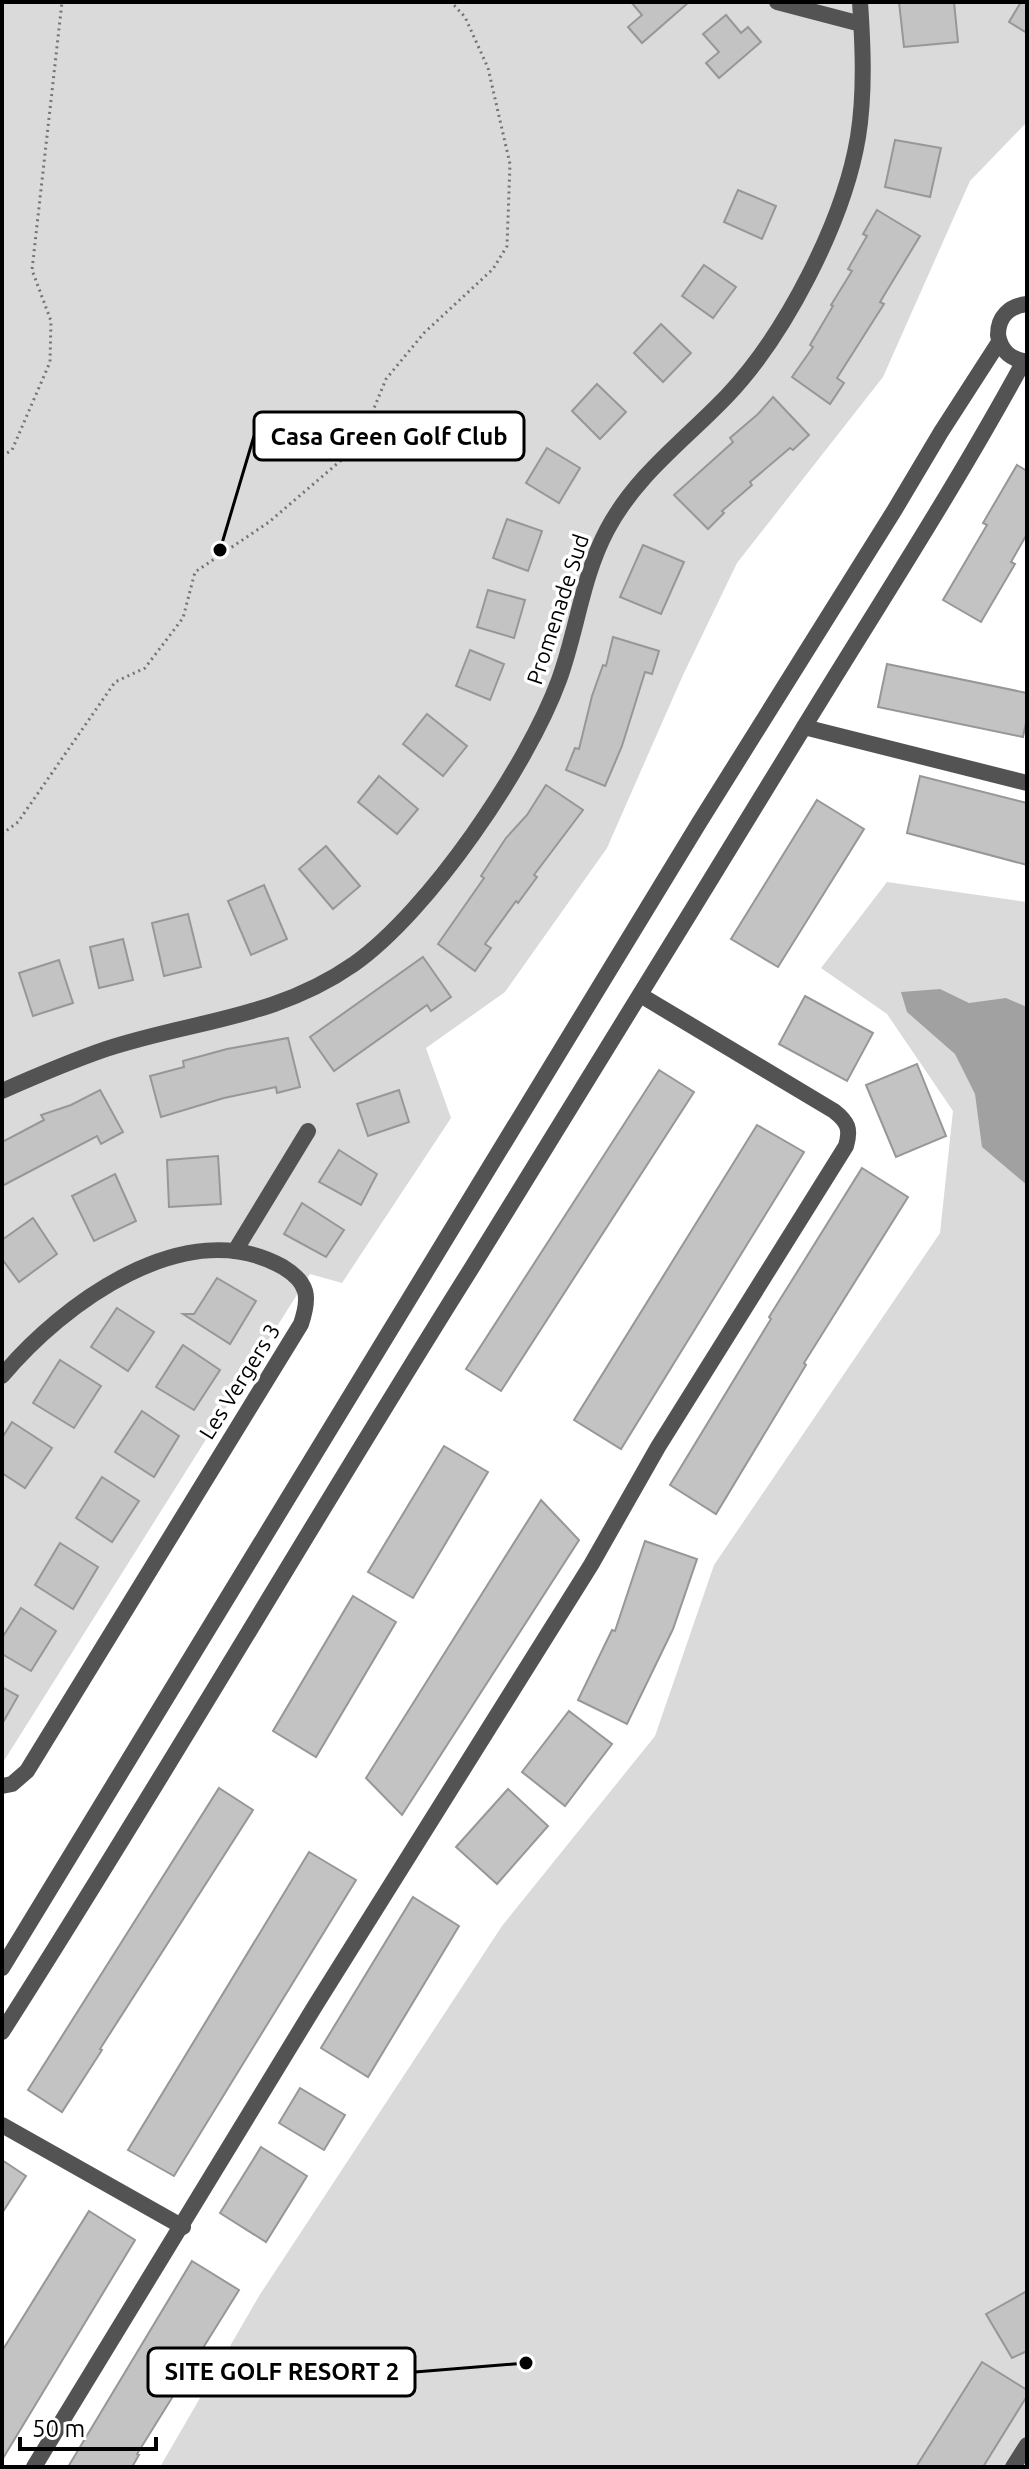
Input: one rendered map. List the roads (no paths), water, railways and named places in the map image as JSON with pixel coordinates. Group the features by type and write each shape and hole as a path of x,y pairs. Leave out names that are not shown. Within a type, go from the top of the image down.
{"street":[{"path":"777,2 861,24"},
{"name":"Promenade Sud","path":"2,1091 108,1049 259,1010 308,992 378,945 438,879 511,775 551,699 593,559 608,528 626,500 663,455 740,381 777,330 807,276 831,224 854,156 862,87 860,2"},
{"path":"2,2032 971,459 1026,361 1006,354 999,342 998,328 1004,315 1025,302"},
{"path":"2,1968 699,823 999,342"},
{"path":"804,727 1027,783"},
{"path":"34,2467 323,1993 591,1565 658,1447 846,1146 849,1127 845,1119 642,996"},
{"path":"235,1251 308,1131"},
{"name":"Les Vergers 3","path":"2,1376 22,1353 65,1315 98,1292 179,1255 235,1251 265,1258 298,1279 307,1294 301,1324 27,1771 12,1784 2,1786"},
{"path":"2,2125 183,2227"},
{"path":"1013,2467 1027,2445"}],"place":[{"name":"Casa Green Golf Club","path":"220,550"},
{"name":"SITE GOLF RESORT 2","path":"526,2363"}]}
